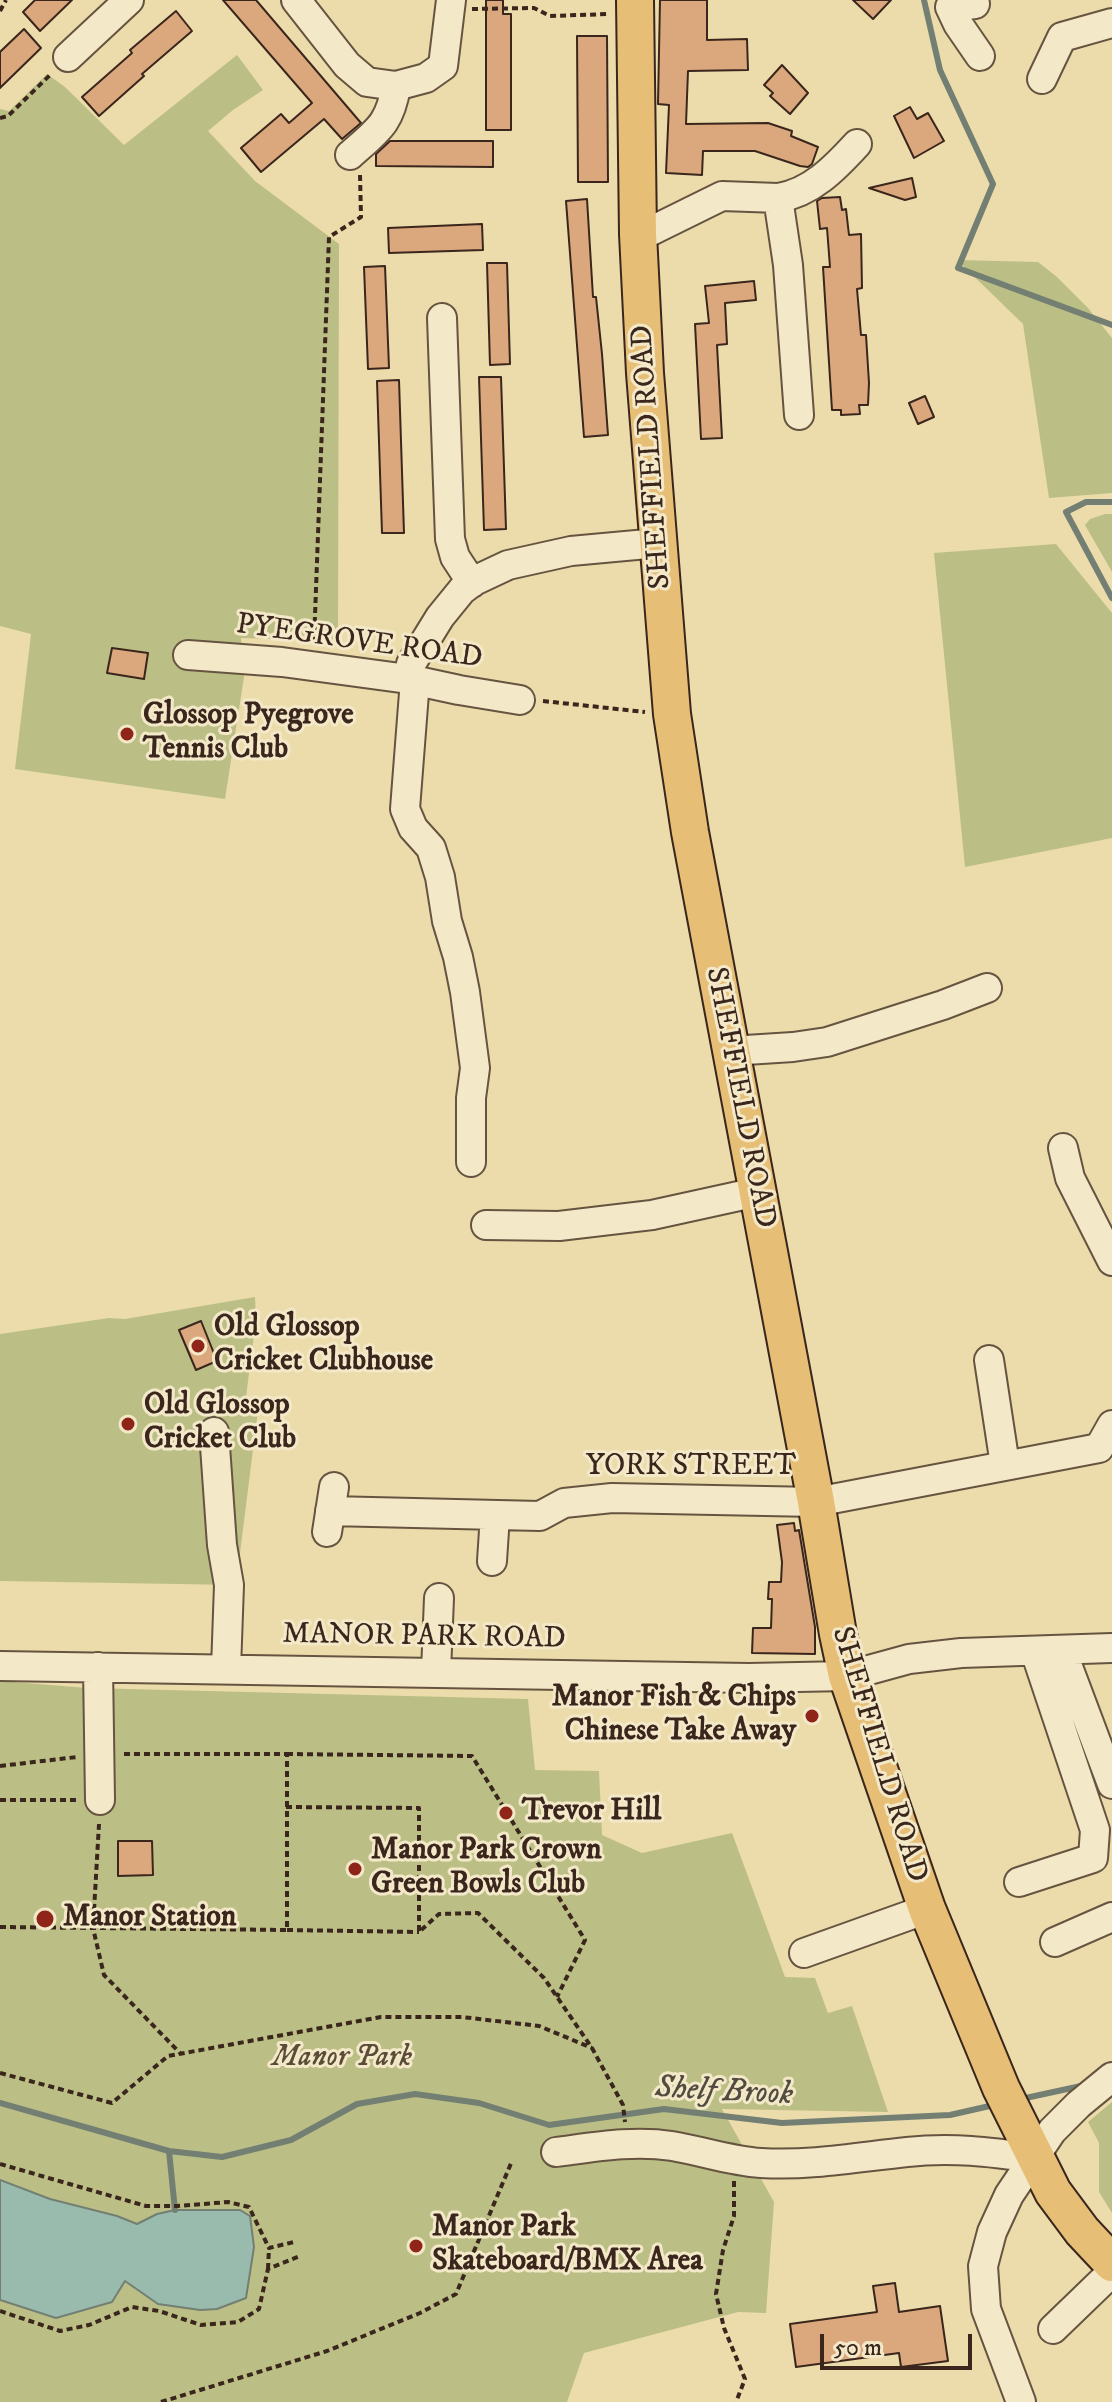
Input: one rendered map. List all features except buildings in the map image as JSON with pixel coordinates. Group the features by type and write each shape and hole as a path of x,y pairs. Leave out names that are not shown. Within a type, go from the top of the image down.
{"main road":[{"name":"SHEFFIELD ROAD","path":"636,6 638,234 645,373 672,714 679,769 838,1634 847,1676 927,1909 1007,2100 1053,2192 1082,2231 1112,2263"}],"street":[{"path":"68,57 129,0"},
{"path":"296,0 347,65 367,82 396,86 426,78 443,66 451,5"},
{"path":"962,4 958,24 980,56"},
{"path":"1042,79 1062,37 1112,23"},
{"path":"354,151 381,128 393,105 396,86"},
{"path":"638,234 651,231 722,196 790,196 837,166 857,144"},
{"path":"778,198 788,265 799,415"},
{"path":"442,318 450,539 455,557 472,583"},
{"path":"471,1162 460,1127 471,1098 475,1068 458,957 431,848 413,828 405,809 411,664 440,617 462,590 508,565 571,551 658,543"},
{"name":"PYEGROVE ROAD","path":"188,655 282,662 411,679 520,700"},
{"path":"730,1051 827,1042 987,988"},
{"path":"1063,1148 1070,1178 1112,1261"},
{"path":"486,1225 559,1226 652,1215 757,1192"},
{"path":"989,1360 1005,1465"},
{"name":"YORK STREET","path":"330,1510 540,1516 564,1503 612,1498 816,1502 1099,1448 1112,1425"},
{"path":"214,1432 222,1545 229,1585 226,1669"},
{"path":"492,1561 495,1515"},
{"path":"436,1672 439,1598"},
{"name":"MANOR PARK ROAD","path":"0,1666 749,1678 847,1676 909,1659 961,1653 1112,1648"},
{"path":"1046,1650 1068,1667 1112,1784"},
{"path":"1019,1882 1093,1858 1095,1830 1046,1650"},
{"path":"98,1667 100,1800"},
{"path":"804,1953 927,1909"},
{"path":"1055,1942 1112,1917"},
{"path":"1021,2402 986,2309 983,2266 992,2232 1003,2207 1052,2131 1112,2077"},
{"path":"556,2152 627,2143 671,2146 762,2163 839,2161 909,2152 972,2149 1035,2158"},
{"path":"1053,2329 1112,2272"}],"path":[{"path":"0,11 6,0"},
{"path":"451,5 534,8 550,16 636,6"},
{"path":"0,118 8,116 68,57"},
{"path":"313,667 329,237 361,217 354,151"},
{"path":"520,700 672,714"},
{"path":"0,1766 99,1754 221,1752 472,1756 585,1940 557,1997"},
{"path":"287,1754 287,1930"},
{"path":"0,1800 100,1800 93,1928 104,1975 180,2053"},
{"path":"286,1807 419,1808 419,1932"},
{"path":"0,1927 419,1932 439,1914 478,1913 544,1978 592,2048 623,2105"},
{"path":"0,2073 112,2103 168,2056 381,2017 462,2017 539,2026 592,2048"},
{"path":"732,2159 734,2216 723,2250 716,2294 724,2328 745,2379 736,2402"},
{"path":"161,2402 327,2351 420,2313 456,2294 512,2161"},
{"path":"0,2164 146,2206 228,2202 249,2207 269,2248 268,2269 259,2309 238,2322 201,2325 159,2311 132,2307 89,2325 60,2331 0,2311"},
{"path":"269,2248 294,2242"},
{"path":"268,2269 300,2256"}],"green space":[{"path":"237,55 263,90 208,131 255,181 339,244 338,641 241,638 244,677 225,799 15,769 31,634 0,626 0,109 9,111 47,74 65,87 124,145"},
{"path":"957,260 1038,262 1088,308 1112,338 1112,493 1049,498 1023,324"},
{"path":"1112,514 1112,572 1085,525 1090,519"},
{"path":"1056,544 1112,613 1112,838 965,867 934,553"},
{"name":"Old Glossop Cricket Club","path":"255,1297 256,1319 246,1397 259,1402 236,1585 0,1581 0,1334 109,1318 125,1319"},
{"name":"Manor Park","path":"0,1681 88,1688 528,1699 535,1770 599,1771 602,1835 642,1853 732,1833 785,1977 815,1978 828,2013 852,2006 888,2112 722,2109 774,2202 766,2313 738,2312 584,2353 567,2402 0,2402"},
{"path":"1112,2102 1112,2213 1099,2192 1099,2143 1088,2122"}],"shaded area":[{"path":"0,2180 50,2199 137,2224 157,2214 175,2210 240,2210 250,2216 254,2247 246,2298 217,2309 200,2310 158,2304 125,2281 112,2302 56,2318 0,2300"}],"waterway":[{"path":"924,0 940,70 993,184 958,268 1112,325"},
{"path":"1112,502 1086,502 1066,512 1112,598"},
{"name":"Shelf Brook","path":"1021,2099 1081,2086"},
{"name":"Shelf Brook","path":"0,2103 169,2151 222,2157 291,2140 357,2104 415,2094 479,2103 549,2125 664,2109 782,2123 950,2115 994,2105"},
{"path":"169,2151 175,2210"}],"place":[{"name":"Glossop Pyegrove Tennis Club","path":"127,734"},
{"name":"Old Glossop Cricket Clubhouse","path":"198,1346"},
{"name":"Old Glossop Cricket Club","path":"128,1424"},
{"name":"Manor Fish & Chips Chinese Take Away","path":"812,1716"},
{"name":"Trevor Hill","path":"506,1813"},
{"name":"Manor Park Crown Green Bowls Club","path":"355,1869"},
{"name":"Manor Station","path":"45,1919"},
{"name":"Manor Park Skateboard/BMX Area","path":"416,2246"}]}
